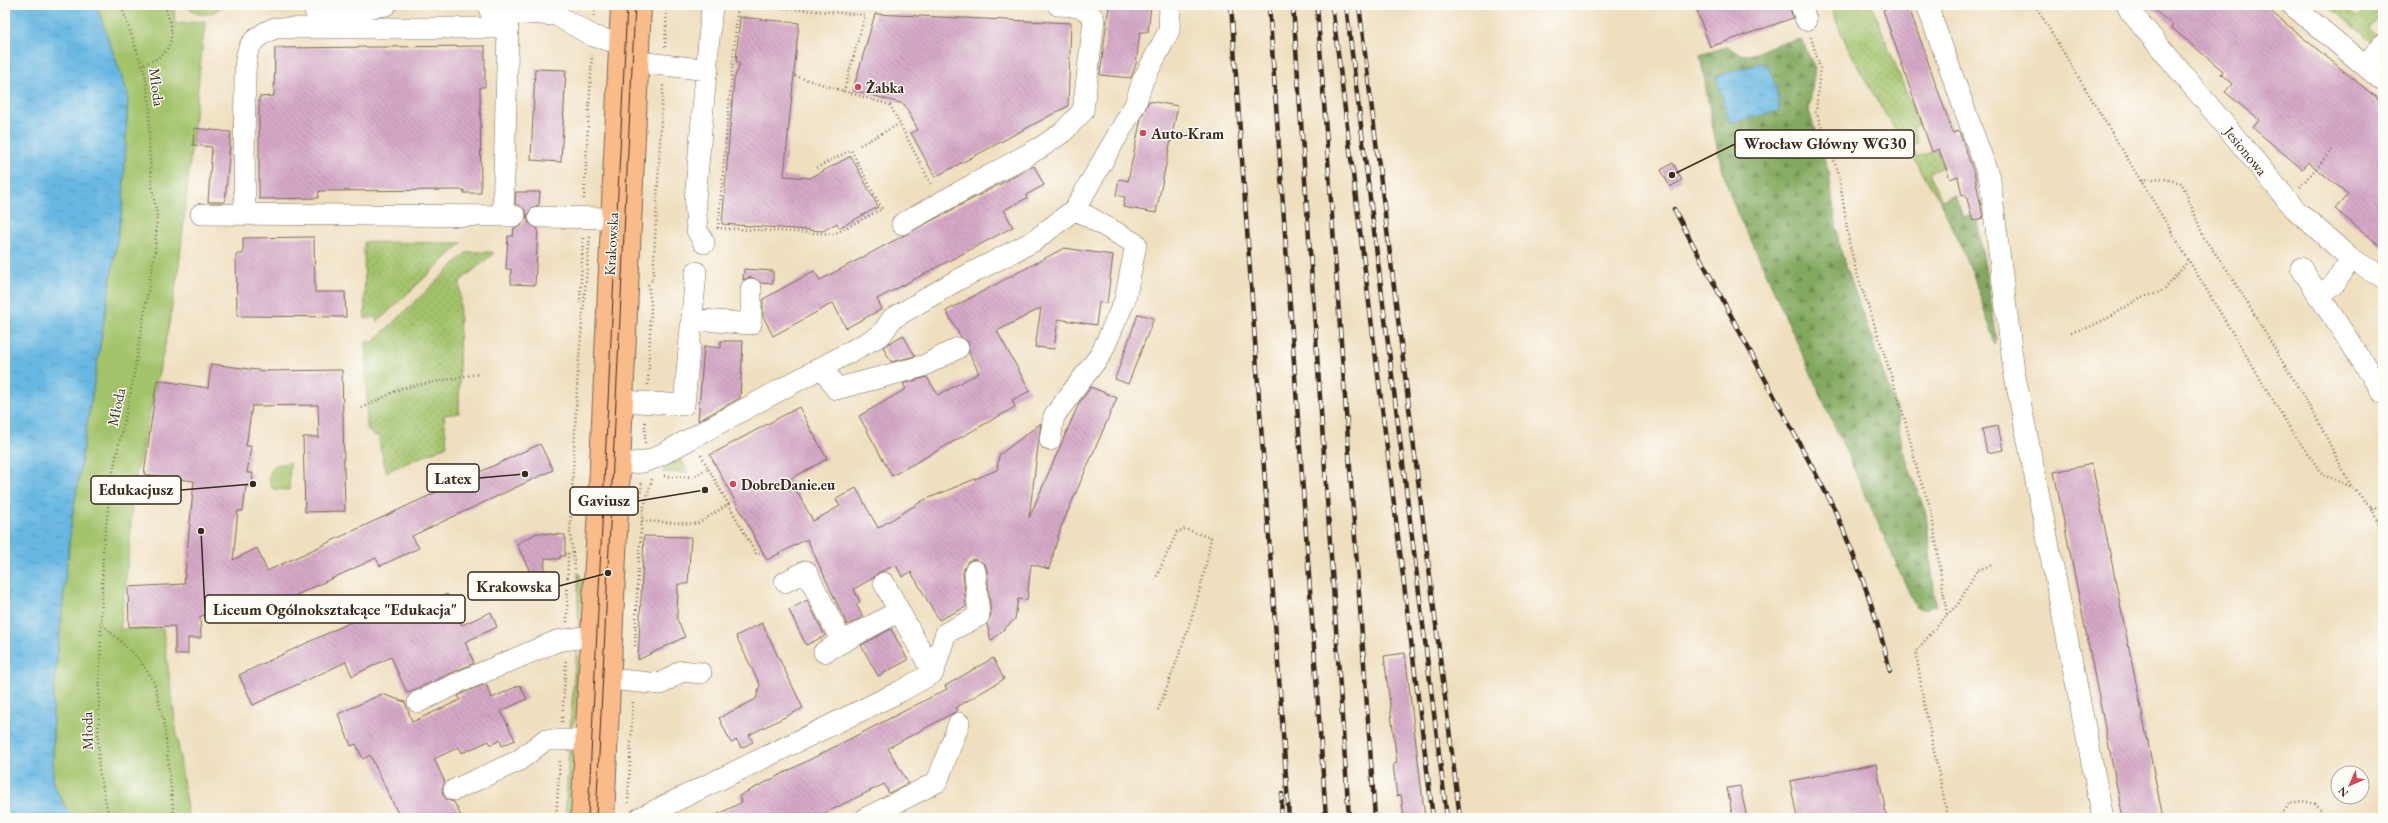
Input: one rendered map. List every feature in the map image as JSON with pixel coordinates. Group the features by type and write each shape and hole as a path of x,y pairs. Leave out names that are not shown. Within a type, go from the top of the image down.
{"main road":[{"name":"Krakowska","path":"582,818 622,5"},
{"name":"Krakowska","path":"603,818 640,5"}],"street":[{"path":"313,5 316,13 386,5"},
{"path":"490,5 490,11 556,10 593,36 621,44"},
{"path":"708,235 697,230 695,200 708,70 712,5"},
{"path":"902,224 1043,146 1063,132 1083,111 1094,20 1086,10 1081,7 1058,5"},
{"path":"618,464 644,462 655,458 881,335 892,319 954,282 1034,241 1075,209 1135,105 1143,80 1169,31 1170,5"},
{"path":"1928,5 1990,180 2014,371 2103,818"},
{"name":"Jesionowa","path":"2127,5 2283,195 2329,241 2351,259 2383,277"},
{"path":"2292,5 2383,81"},
{"path":"201,214 509,216 508,28 275,28 265,32 253,42 248,49 243,140 245,214"},
{"path":"2365,66 2383,44"},
{"path":"638,62 708,70"},
{"path":"1050,440 1054,416 1101,354 1125,300 1136,244 1075,209"},
{"path":"539,217 612,218"},
{"path":"2319,297 2335,283 2351,259"},
{"path":"2301,268 2383,393"},
{"path":"622,401 684,405 696,272"},
{"path":"692,319 751,324 751,289"},
{"path":"823,367 836,389 922,366 958,348"},
{"path":"785,582 806,571 833,647 899,611"},
{"path":"634,811 901,691 933,673 946,633 979,616 975,571"},
{"path":"884,583 933,673"},
{"path":"418,702 461,682 557,642 591,636"},
{"path":"609,679 661,684 681,671 701,673"},
{"path":"866,818 937,782 958,723"},
{"path":"454,790 518,761 545,740 586,740"}],"path":[{"name":"Młoda","path":"109,818 99,770 98,742 103,552 112,475 131,391 155,250 157,216 152,188 149,146 150,106 144,64 120,5"},
{"path":"144,64 158,59 168,50 171,41 170,22 164,5"},
{"path":"665,48 667,5"},
{"path":"718,228 738,5"},
{"path":"748,5 865,15 844,92"},
{"path":"2035,5 2280,412 2323,475 2352,487"},
{"path":"2038,9 2040,5"},
{"path":"1804,12 1820,68 1816,112 1840,174 1848,242 1856,271 1903,412 1918,473 1931,509 1947,615"},
{"path":"584,206 592,49"},
{"path":"651,281 653,280 663,76"},
{"path":"795,76 890,105 940,202"},
{"path":"860,145 899,124"},
{"path":"708,235 718,228 834,234 882,209 851,150 814,169"},
{"path":"2299,188 2332,150"},
{"path":"2141,182 2160,178 2182,184 2204,238 2228,271 2309,406 2352,487 2371,507 2383,534"},
{"path":"571,522 578,369 590,229"},
{"path":"580,303 584,232"},
{"path":"2071,332 2087,328 2112,316 2141,297 2155,294 2165,289 2188,261"},
{"path":"647,277 651,305 647,390"},
{"path":"362,408 402,388 477,374"},
{"path":"644,446 646,416"},
{"path":"692,438 756,554 764,553"},
{"path":"658,475 693,478 709,468"},
{"path":"635,646 638,549 643,507 654,475"},
{"path":"642,521 697,524 729,504"},
{"path":"2371,507 2383,508"},
{"path":"1155,580 1177,532 1185,529 1211,538 1208,560 1188,633 1158,710"},
{"path":"566,627 568,554 570,553"},
{"path":"1948,818 1923,698 1916,651 1958,604 1977,570 1992,565"},
{"path":"100,622 139,659 154,682 164,722 174,818"},
{"path":"562,727 566,652"},
{"path":"634,695 634,811"},
{"path":"556,818 560,752"},
{"path":"2279,818 2290,803 2302,800 2316,804 2325,818"}],"green space":[{"path":"96,5 174,5 175,24 205,21 179,266 167,336 132,493 130,542 120,629 163,629 188,818 71,818 53,783 53,697 71,525 123,202 128,94"},
{"path":"187,5 223,5 210,14 200,14 195,12"},
{"path":"1830,5 1872,5 1919,125 1913,127 1918,143 1912,145 1917,157 1937,150 1943,167 1929,173 1942,200 1940,201 1880,106 1853,57"},
{"path":"2327,5 2342,5 2357,17 2368,5 2383,5 2383,13 2370,28 2378,36 2374,43"},
{"path":"1801,39 1815,68 1809,111 1829,173 1839,246 1898,415 1902,448 1926,514 1936,606 1924,609 1916,608 1753,244 1741,222 1724,176 1718,152 1700,55 1728,46 1740,54 1746,55 1777,44"},
{"path":"1955,195 1963,217 1976,214 1997,339 1995,345 1973,274 1940,201"},
{"path":"364,242 462,243 377,322 375,317 365,319"},
{"path":"467,252 493,252 493,254 460,281 459,413 444,415 447,446 386,472 378,436 371,434 367,429 366,342 377,341 377,338"},
{"path":"680,457 689,473 663,472 665,467"},
{"path":"290,463 289,490 273,489 269,476 273,468 275,465"},
{"path":"578,572 582,583 583,609 582,618 578,629"},
{"path":"576,651 580,659 577,719 570,729"},
{"path":"569,748 575,760 570,818 565,818"}],"water":[{"path":"5,5 96,5 128,94 123,203 71,525 53,697 53,783 71,818 5,818"},
{"path":"1760,63 1768,66 1776,86 1779,111 1730,123 1716,77"}],"building":[{"path":"1109,5 1151,5 1148,32 1140,32 1136,64 1131,78 1100,75"},
{"path":"1695,5 1789,5 1793,18 1710,47"},
{"path":"1897,5 1908,5 1953,133 1959,131 1975,176 1983,218 1973,221 1966,195 1962,196 1958,176 1950,179 1939,149 1932,152 1883,10"},
{"path":"2148,5 2263,5 2383,103 2383,248 2335,209 2348,194 2308,162 2302,169 2253,128 2259,120 2225,92 2232,84 2221,74 2223,71 2171,27 2173,25"},
{"path":"875,14 1071,23 1068,106 935,177 911,133 918,130 904,104 853,90"},
{"path":"740,17 799,23 784,176 810,178 851,156 878,207 839,228 837,223 823,231 722,224 734,80 740,63 736,61"},
{"path":"485,46 485,87 480,87 481,193 464,193 464,190 319,191 318,198 259,199 259,97 274,96 275,48"},
{"path":"535,69 566,70 561,162 531,160"},
{"path":"1149,101 1178,106 1156,213 1123,207 1125,197 1116,195 1119,179 1128,181 1141,118"},
{"path":"194,128 231,132 225,202 208,202 212,147 193,145"},
{"path":"1673,163 1682,180 1670,187 1661,170"},
{"path":"1034,166 1044,185 1026,195 1027,198 1004,210 1013,227 877,299 882,309 846,328 833,303 773,336 763,316 763,299 814,271 820,280"},
{"path":"516,192 540,192 539,205 533,207 527,216 525,210 515,204"},
{"path":"527,216 529,223 538,229 535,285 511,284 511,269 506,269 508,236 513,236 514,228 521,226"},
{"path":"314,237 315,292 345,292 346,317 237,316 236,254 243,254 243,238"},
{"path":"1064,248 1113,255 1107,303 1099,302 1096,325 1058,319 1054,349 1035,347 1041,308 997,331 1030,391 1012,400 1015,407 892,476 859,416 906,389 903,384 927,377 938,395 979,373 969,353 968,342 960,336 946,311"},
{"path":"744,269 773,271 773,284 761,283 751,277 743,280"},
{"path":"1138,314 1154,318 1128,384 1115,379"},
{"path":"903,335 915,356 891,362 883,347"},
{"path":"721,341 743,341 740,398 698,421 704,346 721,348"},
{"path":"211,364 265,371 342,370 345,511 305,512 303,437 319,437 318,405 252,406 246,446 251,446 247,473 253,473 252,486 246,486 243,511 238,511 233,560 257,548 267,571 540,444 553,470 412,536 419,548 380,566 376,558 241,621 232,602 200,617 201,638 188,638 188,654 175,654 175,626 129,627 128,587 184,584 194,481 144,474 157,380 208,388"},
{"path":"1091,387 1117,398 1061,527 1049,569 1031,564 1027,600 1018,599 1015,619 991,641 987,624 991,615 987,570 985,564 974,559 968,561 963,572 966,607 939,620 911,572 902,577 896,565 878,573 873,578 854,589 860,602 856,604 863,617 847,625 807,539 767,560 710,455 799,407 827,459 790,479 813,521 840,506 836,499 856,488 878,528 924,500 997,470 999,455 1041,423 1029,518 1079,403"},
{"path":"1998,426 2003,450 1987,453 1982,429"},
{"path":"2092,464 2163,818 2123,818 2054,472"},
{"path":"537,533 565,535 565,556 560,556 560,559 545,558 544,581 530,580 530,572 517,544"},
{"path":"644,536 691,537 688,584 678,584 677,619 685,637 638,660"},
{"path":"447,594 462,625 491,612 497,627 465,642 474,663 407,693 391,657 352,676 346,662 253,705 239,675 400,599 406,613"},
{"path":"807,600 825,636 806,645 789,610"},
{"path":"762,623 803,708 749,735 753,742 741,748 737,740 731,743 719,718 756,699 760,685 736,636"},
{"path":"891,629 908,660 878,676 861,645"},
{"path":"1405,653 1425,818 1404,818 1401,795 1397,796 1393,764 1397,763 1384,656"},
{"path":"993,658 1004,679 957,707 957,711 888,748 908,783 889,793 884,784 815,818 711,818 742,802 739,796 947,689 945,686"},
{"path":"486,684 492,698 520,685 527,699 501,711 515,740 502,746 500,740 491,745 489,741 462,753 459,747 434,759 445,782 442,788 443,795 447,800 454,802 462,818 400,818 370,755 363,759 356,744 351,746 338,714 382,694 405,702 412,722 460,700 458,696 465,692"},
{"path":"1876,764 1887,818 1797,818 1790,781"},
{"path":"1740,786 1747,818 1733,818 1727,788"}],"tram line":[{"path":"588,818 627,5"},
{"path":"596,818 635,5"}],"railway":[{"path":"1231,5 1289,818"},
{"path":"1269,5 1326,818"},
{"path":"1293,5 1349,818"},
{"path":"1317,5 1375,818"},
{"path":"1332,5 1433,818"},
{"path":"1346,5 1447,818"},
{"path":"1359,5 1460,818"},
{"path":"1674,209 1834,508 1866,588 1890,671"},
{"path":"1281,818 1282,794"}],"place":[{"name":"Żabka","path":"858,87"},
{"name":"Auto-Kram","path":"1143,133"},
{"name":"Wrocław Główny WG30","path":"1672,175"},
{"name":"Latex","path":"525,474"},
{"name":"Edukacjusz","path":"253,484"},
{"name":"DobreDanie.eu","path":"733,484"},
{"name":"Gaviusz","path":"705,490"},
{"name":"Liceum Ogólnokształcące \"Edukacja\"","path":"201,531"},
{"name":"Krakowska","path":"608,573"}]}
